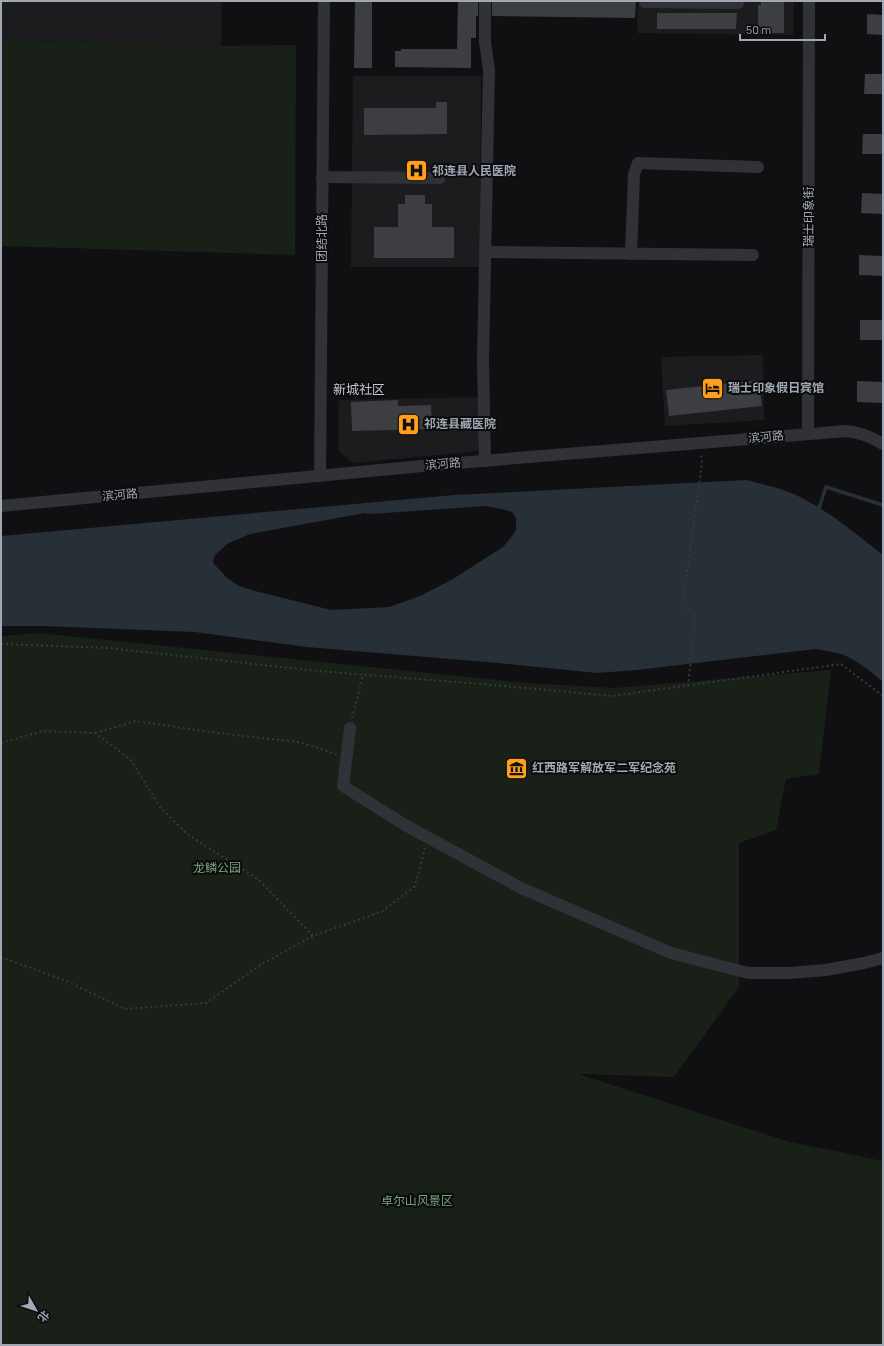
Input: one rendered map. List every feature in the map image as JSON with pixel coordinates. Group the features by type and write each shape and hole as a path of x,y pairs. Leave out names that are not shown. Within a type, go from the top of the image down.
{"street":[{"name":"团结北路","path":"320,476 324,1"},
{"path":"484,461 483,360 489,70 485,42 486,1"},
{"path":"645,1 738,3"},
{"name":"瑞士印象街","path":"808,434 809,1"},
{"path":"631,254 634,174 638,163 758,167"},
{"path":"322,177 440,178"},
{"path":"485,252 753,255"},
{"name":"滨河路","path":"1,506 484,461 846,431 870,436 883,444"},
{"path":"350,728 343,786 405,825 521,888 671,953 748,973 789,973 826,970 858,965 883,958"}],"path":[{"path":"688,686 696,613 682,608 702,464"},
{"path":"1,644 108,648 318,671 612,696 841,664 883,696"},
{"path":"350,728 363,675"},
{"path":"1,743 43,731 95,733 136,721 217,733 298,742 346,758"},
{"path":"95,733 131,760 160,806 187,834 259,880 313,936"},
{"path":"1,957 66,981 126,1009 206,1003 262,964 313,936 383,911 415,886 427,837"}],"shaded area":[{"path":"2,1 222,1 221,46 1,39"},
{"path":"638,1 794,1 793,35 637,33"},
{"name":"祁连县人民医院","path":"353,76 481,76 480,267 351,267"},
{"name":"瑞士印象假日宾馆","path":"763,355 764,420 665,426 661,357"},
{"name":"祁连县藏医院","path":"479,397 479,451 354,463 345,457 338,449 339,400"},
{"path":"747,480 794,494 832,516 883,555 883,682 863,666 847,656 816,649 637,670 597,673 307,647 195,632 42,626 1,626 1,536 454,495","holes":["486,506 512,512 516,518 516,530 503,547 453,579 420,596 389,607 331,610 255,591 239,586 227,578 213,562 215,555 227,544 250,534 365,513 370,514"]}],"green space":[{"path":"1,39 221,46 296,45 295,255 1,246"},
{"path":"39,633 526,683 614,688 831,670 819,774 786,779 776,830 739,843 739,987 674,1077 578,1074 790,1142 883,1161 883,1345 1,1345 1,636"}],"building":[{"path":"355,1 372,1 372,68 354,68"},
{"path":"458,1 478,1 476,38 471,38 471,68 395,67 395,51 401,51 401,49 457,49"},
{"path":"492,1 636,1 635,18 492,16"},
{"path":"761,1 784,1 784,33 760,33 761,27 758,26 758,5 761,5"},
{"path":"657,13 737,13 736,29 657,29"},
{"path":"867,14 883,15 883,35 867,34"},
{"path":"865,74 883,74 883,94 864,94"},
{"path":"436,102 447,102 447,134 364,135 364,108 436,108"},
{"path":"863,134 883,134 883,154 862,154"},
{"path":"862,193 883,194 883,214 861,213"},
{"path":"405,195 425,195 425,204 432,204 432,227 454,227 454,258 374,258 374,227 398,227 398,204 405,204"},
{"path":"859,255 883,256 883,276 859,275"},
{"path":"860,320 883,320 883,340 860,340"},
{"path":"759,380 762,406 669,416 666,390"},
{"path":"857,381 883,382 883,403 857,402"},
{"path":"398,400 398,406 431,405 432,429 352,431 351,402"}],"waterway":[{"path":"818,511 826,487 883,505"}],"place":[{"name":"祁连县人民医院","path":"416,171"},
{"name":"瑞士印象假日宾馆","path":"713,388"},
{"name":"祁连县藏医院","path":"409,424"},
{"name":"红西路军解放军二军纪念苑","path":"517,768"}],"district":[{"name":"新城社区","path":"359,389"}],"park label":[{"name":"龙鳞公园","path":"217,868"},
{"name":"卓尔山风景区","path":"417,1201"}]}
